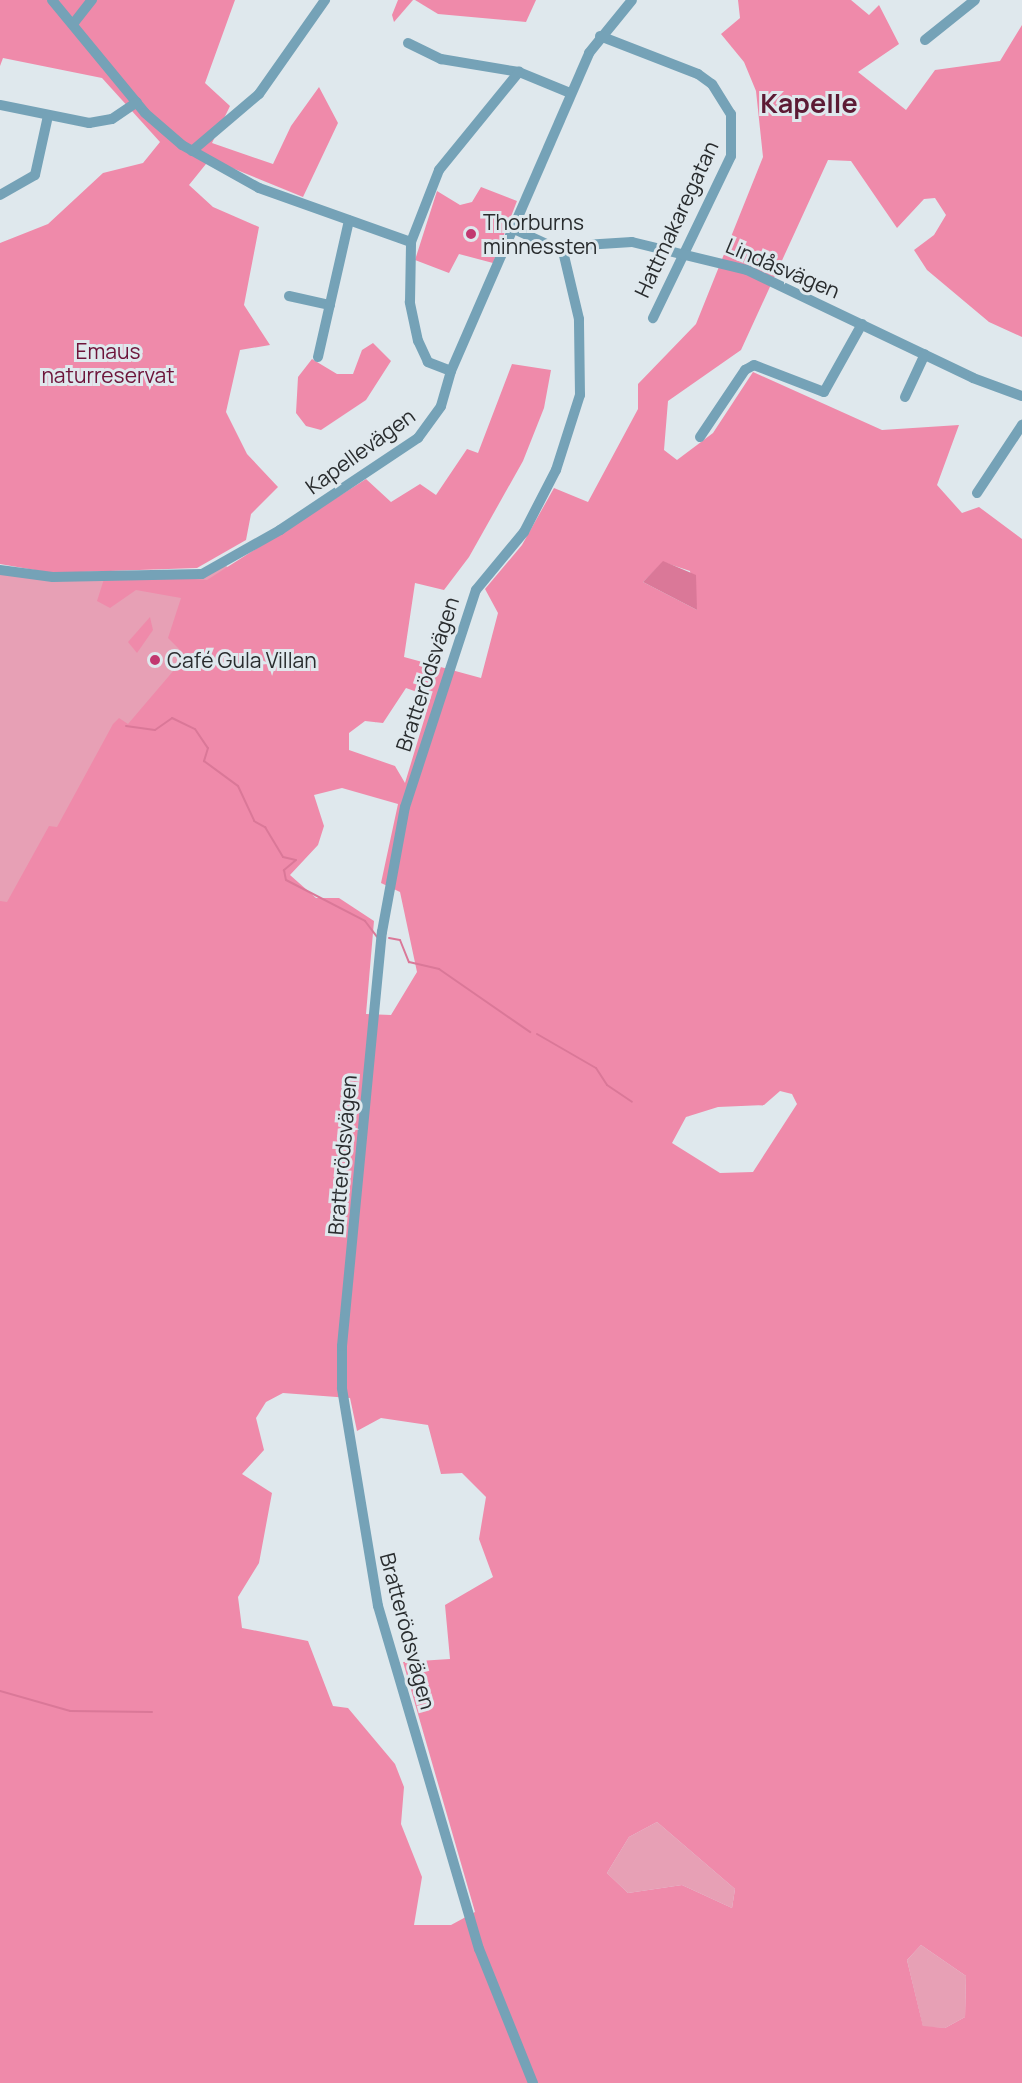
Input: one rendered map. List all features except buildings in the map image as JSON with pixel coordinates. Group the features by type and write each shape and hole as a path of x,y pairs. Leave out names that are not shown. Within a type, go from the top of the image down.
{"street":[{"path":"52,0 137,102 192,151 259,188 411,242"},
{"path":"74,24 92,0"},
{"path":"192,151 259,94 325,0"},
{"name":"Kapellevägen","path":"0,570 66,578 213,571 418,438 441,406 451,371 570,93 600,36 632,0"},
{"path":"925,40 975,0"},
{"name":"Hattmakaregatan","path":"600,36 698,74 712,84 731,114 730,156 682,251 653,318"},
{"path":"408,43 441,58 519,72 570,93"},
{"path":"451,371 428,362 418,341 410,302 411,242 439,170 519,72"},
{"path":"0,105 48,116 100,121 137,102"},
{"path":"0,195 34,176 48,116"},
{"path":"318,357 349,220"},
{"name":"Lindåsvägen","path":"513,229 562,247 632,242 682,251 763,276 925,354 1022,396"},
{"name":"Bratterödsvägen","path":"533,2083 479,1949 378,1606 342,1388 342,1346 382,932 405,807 476,590 524,532 556,470 580,395 579,319 562,247"},
{"path":"289,296 330,305"},
{"path":"700,437 745,370 754,365 824,393 862,324"},
{"path":"905,397 925,354"},
{"path":"977,493 1022,425"}],"shaded area":[{"path":"663,561 696,575 697,610 643,582"},
{"path":"226,566 257,585 0,980 0,574 61,581 190,576"},
{"path":"657,1822 735,1889 732,1908 682,1885 628,1893 607,1873 629,1837"},
{"path":"921,1945 966,1976 965,2017 945,2028 923,2027 907,1960"}],"green space":[{"name":"Emaus naturreservat","path":"0,0 235,0 205,83 230,106 212,143 273,164 291,126 319,87 338,123 303,197 210,159 189,185 213,207 259,227 244,305 270,345 240,350 226,412 247,454 278,487 251,514 246,540 197,568 52,573 0,564 0,243 48,224 103,173 143,163 160,142 102,78 3,58 0,66"},
{"path":"398,0 413,0 394,22 392,15"},
{"path":"415,0 536,0 526,22 438,14"},
{"path":"738,0 851,0 869,15 879,5 899,44 858,72 906,110 935,70 1000,61 1022,25 1022,337 989,322 927,270 914,250 934,235 946,215 935,198 924,199 897,228 851,161 828,160 741,350 668,401 664,450 677,460 713,433 753,372 882,430 959,425 937,485 962,513 979,507 1022,539 1022,2083 0,2083 0,901 7,902 49,826 57,827 113,724 119,718 128,724 186,656 168,638 181,598 136,590 110,608 97,601 104,579 132,574 207,580 366,479 391,502 420,484 436,495 467,449 478,453 512,364 551,370 544,408 523,461 469,557 444,590 415,583 404,657 481,678 498,613 485,589 522,545 554,488 588,502 638,409 638,384 696,324 763,157 756,91 744,62 721,34 740,18","holes":["663,562 690,571 697,610 643,582","406,688 431,697 405,783 395,766 349,750 349,733 365,721 383,723","342,788 398,804 381,883 400,892 417,972 391,1015 366,1014 374,921 339,898 316,898 290,875 318,845 324,826 314,795","780,1091 792,1094 797,1104 753,1172 720,1173 672,1143 686,1117 718,1107 764,1105","283,1393 350,1398 357,1431 381,1418 428,1425 441,1474 462,1473 486,1497 479,1539 493,1577 445,1605 450,1659 403,1662 475,1912 451,1925 414,1925 422,1877 401,1824 404,1787 395,1764 348,1708 333,1706 308,1641 242,1628 238,1597 259,1563 272,1493 242,1474 264,1450 256,1418 266,1402","657,1822 735,1889 732,1908 682,1885 628,1893 607,1873 629,1837","921,1945 966,1976 965,2017 945,2028 923,2026 907,1960"]},
{"path":"481,187 517,201 493,263 459,254 449,273 415,260 437,191 460,205 472,202"},
{"path":"373,343 391,361 366,400 321,430 306,426 296,413 298,377 312,359 337,374 353,374 362,350"},
{"path":"150,617 153,630 137,653 128,642"}],"waterway":[{"path":"126,726 155,730 172,718 195,729 208,748 204,761 238,786 254,821 265,827 283,857 296,860 284,870 286,880 365,921 377,937"},
{"path":"389,938 400,940 409,962 439,969 530,1032"},
{"path":"537,1034 596,1068 607,1085 632,1102"},
{"path":"0,1691 70,1711 152,1712"}],"place":[{"name":"Thorburns minnessten","path":"471,234"},
{"name":"Café Gula Villan","path":"155,660"}],"district":[{"name":"Kapelle","path":"809,103"}]}
